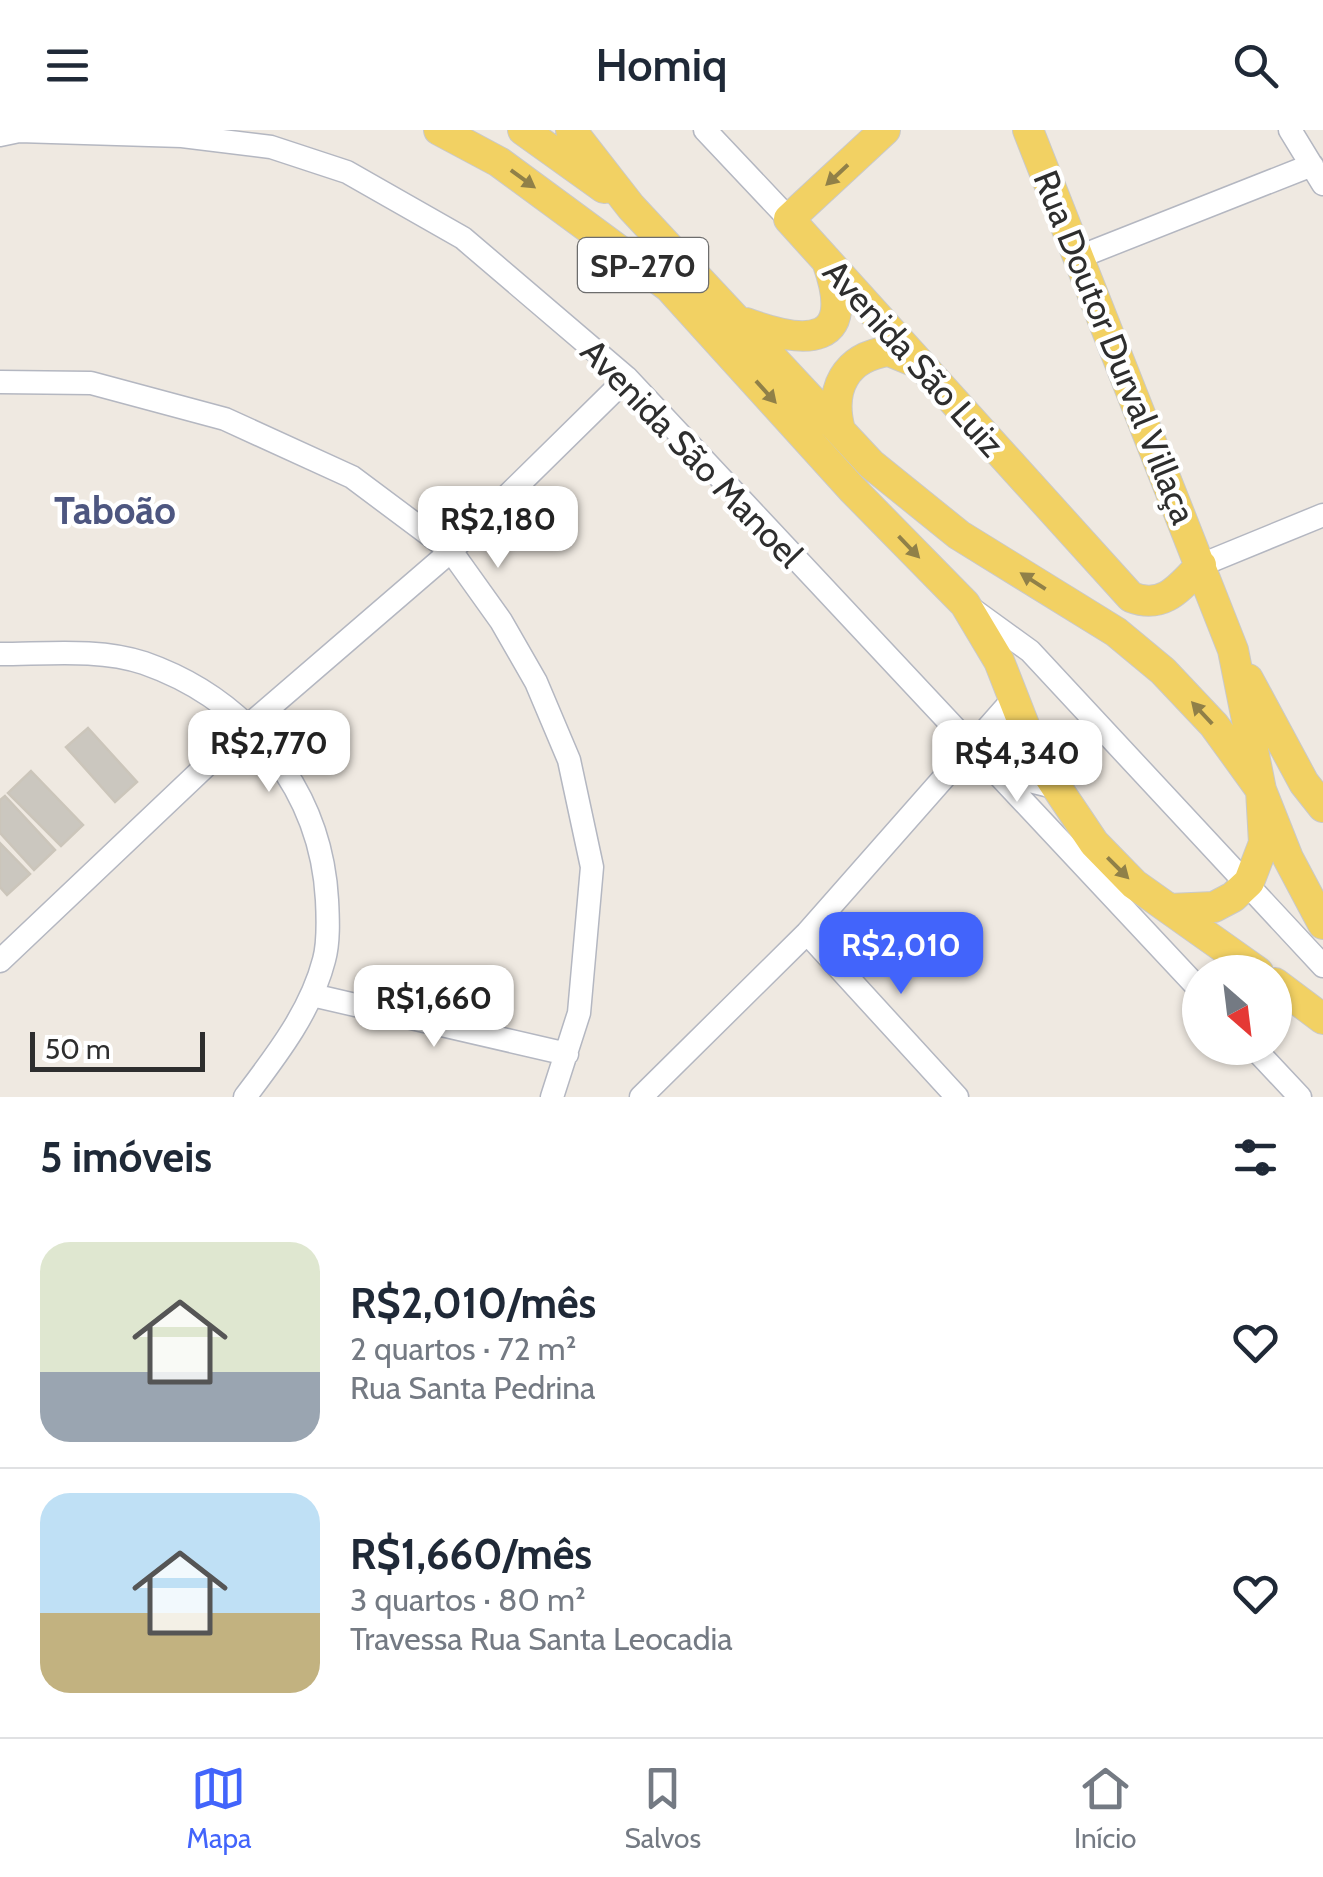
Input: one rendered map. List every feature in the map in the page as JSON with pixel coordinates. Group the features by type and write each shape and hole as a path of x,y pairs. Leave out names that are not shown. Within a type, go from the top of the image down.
{"main road":[{"name":"SP-270","path":"439,130 500,162 669,286 965,604 1014,697 1024,728 1054,788 1094,843 1134,884 1234,955"},
{"path":"523,130 631,208"},
{"name":"SP-270","path":"572,130 631,208 743,322 871,464 958,535 1116,632 1163,671 1214,726 1261,790 1288,858 1323,924"},
{"path":"789,220 885,130"},
{"name":"Rua Doutor Durval Villaça","path":"1028,130 1233,650"},
{"name":"Avenida São Luiz","path":"789,220 1121,588 1144,602 1157,601 1170,596 1201,565"},
{"path":"743,322 798,340 817,334 836,311 838,294 827,262"},
{"path":"840,430 834,408 839,384 854,364 889,351 920,365"},
{"path":"1170,909 1214,907 1233,898 1249,882 1264,844 1261,790 1233,650"},
{"path":"1233,650 1304,783 1323,808"},
{"path":"1292,996 1323,1019"}],"street":[{"name":"Avenida São Luiz","path":"705,130 789,220"},
{"path":"1079,257 1317,174 1290,130"},
{"name":"Avenida São Manoel","path":"0,135 19,131 182,136 271,147 348,172 463,238 627,378 1182,971"},
{"path":"0,961 248,725 451,551 627,378"},
{"path":"0,382 91,383 225,419 352,477 451,551 501,621 536,682 569,760 592,867 579,1012 552,1097"},
{"path":"1201,565 1323,515"},
{"name":"SP-270","path":"965,604 1030,651 1249,882 1323,966"},
{"path":"0,654 78,654 140,662 197,685 248,725 280,761 304,804 325,869 326,956 312,996 245,1097"},
{"path":"640,1097 807,933 973,749 1014,697"},
{"path":"994,772 1054,788"},
{"path":"807,933 956,1097"},
{"path":"312,996 567,1054"},
{"path":"1270,1065 1300,1097"}],"building":[{"path":"88,728 137,782 115,802 66,747"},
{"path":"31,771 83,825 61,846 8,793"},
{"path":"5,796 55,850 34,870 0,833 0,800"},
{"path":"0,843 30,874 7,895 0,887"}],"district":[{"name":"Taboão","path":"115,510"}]}
